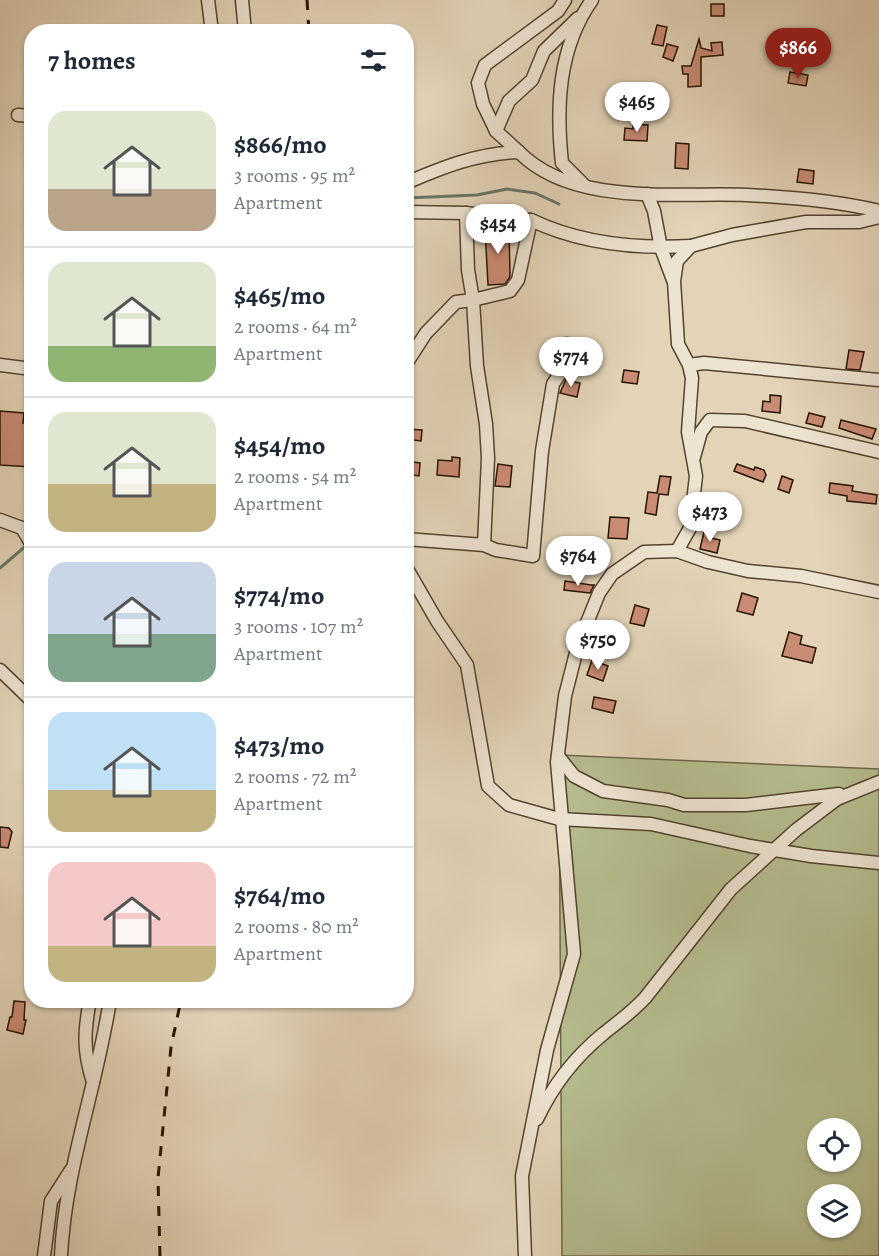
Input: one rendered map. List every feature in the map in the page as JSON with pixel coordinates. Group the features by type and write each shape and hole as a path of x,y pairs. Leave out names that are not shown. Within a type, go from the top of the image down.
{"street":[{"path":"208,0 211,24"},
{"path":"242,0 244,24"},
{"path":"565,0 558,11 485,64 478,83 483,105 496,131 527,161 562,181 616,192 748,195 856,206 879,211"},
{"path":"585,186 562,163 559,86 575,30 592,0"},
{"path":"496,131 509,101 532,80 544,51 584,13"},
{"path":"18,115 24,115"},
{"path":"414,179 449,164 493,152 519,152"},
{"path":"647,194 654,211 661,248 674,281"},
{"path":"414,212 466,213 531,220 591,241 661,248 691,246 732,235 806,222 859,222 879,217"},
{"path":"466,213 468,270 473,300 477,366 489,458 484,545"},
{"path":"414,352 426,333 456,302 510,291 518,280 531,220"},
{"path":"677,551 690,528 696,476 688,432 692,393 689,365 678,344 674,281 677,261 691,246"},
{"path":"414,540 484,545 496,550 533,556 542,451 553,384 561,372 567,344"},
{"path":"689,365 704,363 879,380"},
{"path":"0,365 24,368"},
{"path":"693,461 701,432 710,420 745,421 879,452"},
{"path":"0,520 22,528 24,532"},
{"path":"525,1256 522,1176 547,1050 574,954 558,756 565,696 578,645 599,593 612,574 644,552 677,551 708,562 748,571 801,576 879,592"},
{"path":"414,581 437,621 467,665 488,786 509,805 562,819 651,824 774,849 879,863"},
{"path":"0,670 24,693"},
{"path":"558,756 574,776 603,791 668,800 684,805 746,805 830,796 879,782"},
{"path":"531,1131 567,1071 602,1035 630,1015 731,889 774,849 837,799 852,791"},
{"path":"89,1008 84,1036 86,1061 93,1082"},
{"path":"61,1256 62,1235 74,1167 100,1061 109,1008"},
{"path":"44,1256 51,1201 74,1167"}],"green space":[{"path":"559,755 879,769 879,1256 562,1256"}],"building":[{"path":"711,4 724,4 724,16 711,16"},
{"path":"657,25 667,27 663,46 652,44"},
{"path":"699,39 701,48 712,51 711,43 722,42 723,55 701,57 701,86 688,87 688,74 683,74 682,66 691,66"},
{"path":"667,44 678,47 673,61 663,57"},
{"path":"790,72 808,75 806,86 788,83"},
{"path":"633,124 648,125 647,141 624,140 625,128 633,129"},
{"path":"676,143 689,144 688,169 675,168"},
{"path":"799,169 814,171 813,184 797,182"},
{"path":"509,227 510,277 505,284 488,285 485,229"},
{"path":"849,350 864,352 860,370 846,369"},
{"path":"624,370 639,372 637,384 622,382"},
{"path":"568,375 569,381 580,383 577,397 560,393"},
{"path":"770,395 781,396 780,413 762,411 763,401 770,402"},
{"path":"0,411 24,413 24,466 0,465"},
{"path":"809,413 825,417 822,427 806,423"},
{"path":"841,420 876,429 872,439 839,428"},
{"path":"414,430 422,430 421,441 414,440"},
{"path":"452,457 460,458 459,477 437,475 438,460 452,461"},
{"path":"414,462 420,463 419,476 414,475"},
{"path":"498,464 512,466 510,487 495,486"},
{"path":"737,464 754,470 755,467 764,470 766,475 763,482 734,471"},
{"path":"660,476 671,477 668,495 659,494 656,515 645,513 648,492 657,493"},
{"path":"782,476 793,480 789,493 778,489"},
{"path":"830,483 853,486 852,491 877,495 876,504 847,501 847,496 829,493"},
{"path":"610,517 629,518 627,539 608,538"},
{"path":"704,532 712,533 711,538 720,540 717,553 700,549"},
{"path":"565,581 594,585 590,593 564,590"},
{"path":"742,593 758,598 753,615 737,611"},
{"path":"635,605 649,609 644,626 630,623"},
{"path":"789,632 802,636 800,644 816,648 812,663 782,656"},
{"path":"592,660 608,666 603,681 587,675"},
{"path":"594,697 616,701 613,713 592,708"},
{"path":"0,827 9,828 12,832 8,848 0,847"},
{"path":"14,1001 24,1002 24,1020 26,1020 23,1034 7,1030 10,1017 12,1017"}],"waterway":[{"path":"414,198 477,195 507,189 535,193 559,204"},
{"path":"0,568 24,547"}],"railway":[{"path":"307,0 308,24"},
{"path":"160,1256 158,1178 171,1047 179,1008"}]}
